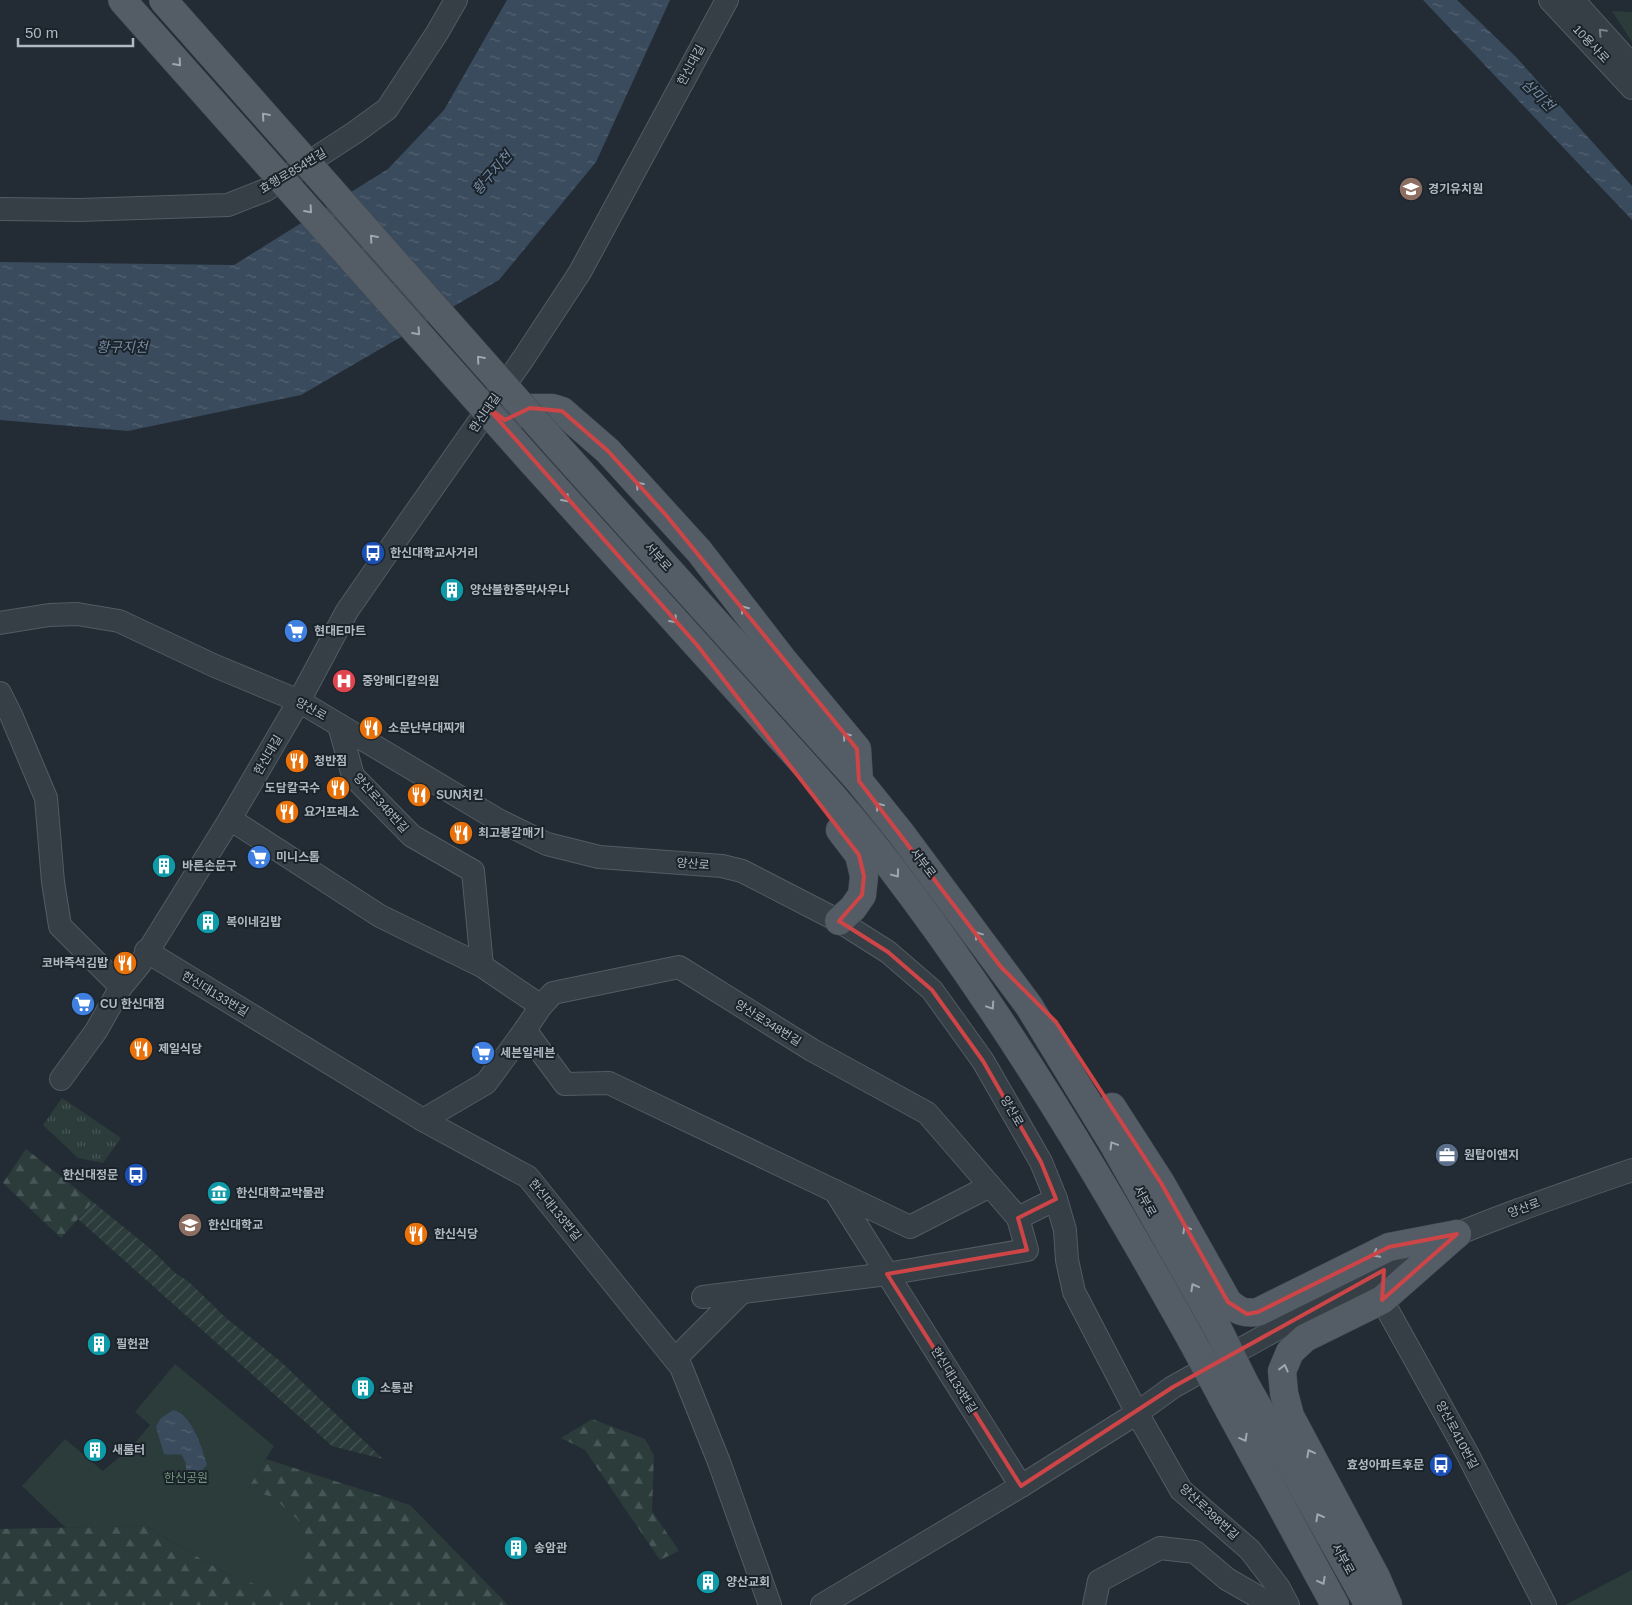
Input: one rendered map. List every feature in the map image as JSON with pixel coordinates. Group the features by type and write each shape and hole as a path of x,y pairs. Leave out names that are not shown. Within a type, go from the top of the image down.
{"main road":[{"path":"122,0 820,783 888,862 961,961 1042,1084 1130,1229 1335,1605"},
{"name":"서부로","path":"163,0 559,448 859,780 900,832 1029,1006 1115,1147 1218,1329 1244,1382 1368,1605"},
{"path":"488,408 505,420 530,408 552,408 562,411 608,451 700,551 784,661 857,749 859,780"},
{"path":"697,645 859,855 864,876 862,895 853,908 839,922"},
{"path":"1001,967 1056,1022 1161,1183 1228,1302 1237,1310 1247,1314 1258,1312 1389,1247 1457,1234"},
{"path":"1388,1605 1376,1577 1290,1416 1284,1393 1282,1371 1290,1352 1305,1338 1382,1300 1457,1234"}],"street":[{"name":"효행로854번길","path":"0,209 80,210 228,205 266,190 354,133 387,109 437,33 456,0"},
{"name":"한신대길","path":"61,1079 96,1031 121,987 140,964 146,951 230,819 299,701 347,612 523,359 580,272 727,0"},
{"name":"10용사로","path":"1550,0 1632,88"},
{"name":"10용사로","path":"1573,0 1632,65"},
{"name":"양산로","path":"0,623 78,614 120,621 215,666 299,701 498,820 547,844 599,857 722,866 742,871 839,922 888,952 932,990 983,1062 1041,1162 1056,1199 1065,1230 1067,1260 1074,1292 1137,1414 1173,1387 1417,1251 1530,1205 1632,1170"},
{"path":"0,693 46,798 53,882 60,926 121,987"},
{"name":"양산로348번길","path":"339,725 353,776 412,836 473,871 482,966"},
{"path":"230,819 380,916 482,966 541,1006"},
{"name":"한신대133번길","path":"146,951 422,1120 528,1177 681,1367 720,1462 770,1605"},
{"name":"양산로348번길","path":"422,1120 486,1083 552,993 678,968 812,1050 927,1113 1018,1218"},
{"path":"525,1030 565,1084 609,1083 910,1227 990,1186"},
{"name":"한신대133번길","path":"835,1191 1021,1486"},
{"path":"703,1297 887,1274 1027,1250 1018,1218 1056,1199"},
{"path":"1382,1300 1383,1287 1392,1266"},
{"path":"675,1359 742,1292"},
{"name":"양산로410번길","path":"1382,1300 1467,1453 1545,1605"},
{"path":"822,1605 1137,1414"},
{"name":"양산로398번길","path":"1137,1414 1181,1490 1250,1550 1279,1588 1288,1605"},
{"path":"1094,1605 1099,1581 1160,1548 1195,1552 1227,1579 1272,1605"}],"highlighted area":[{"path":"488,408 505,420 530,408 562,411 608,451 665,514 857,749 859,781 1001,967 1056,1022 1161,1183 1228,1302 1247,1314 1258,1312 1389,1247 1457,1234 1382,1300 1384,1270 1173,1387 1021,1486 887,1274 1027,1250 1018,1218 1056,1199 1041,1162 983,1061 932,990 888,952 839,921 862,895 864,876 859,855 697,645"}],"green space":[{"path":"1612,11 1632,12 1632,42"},
{"path":"62,1098 121,1138 103,1163 78,1158 43,1125"},
{"path":"26,1149 93,1202 61,1238 3,1183"},
{"path":"93,1202 153,1251 175,1273 189,1282 226,1318 280,1361 383,1459 332,1446 78,1219"},
{"name":"한신공원","path":"175,1364 274,1446 247,1490 273,1497 297,1519 308,1539 294,1588 282,1593 231,1576 145,1526 66,1528 22,1486 65,1439 103,1471 134,1444 150,1425 135,1412"},
{"path":"592,1419 645,1439 654,1456 652,1511 679,1551 660,1560 585,1450 561,1438"},
{"path":"266,1459 410,1505 508,1605 0,1605 0,1529 145,1526 231,1576 247,1490"},
{"path":"1632,1570 1632,1605 1565,1605"}],"water":[{"name":"황구지천","path":"507,0 670,0 596,162 499,280 301,395 128,431 0,420 0,262 234,265 388,169 444,110"},
{"name":"삼미천","path":"1423,0 1457,0 1516,57 1632,186 1632,220"},
{"path":"173,1410 186,1418 191,1425 207,1465 200,1472 191,1476 186,1473 186,1464 182,1455 164,1454 156,1427 160,1419"}],"place":[{"name":"경기유치원","path":"1411,189"},
{"name":"한신대학교사거리","path":"373,553"},
{"name":"양산불한증막사우나","path":"452,590"},
{"name":"현대E마트","path":"296,631"},
{"name":"중앙메디칼의원","path":"344,681"},
{"name":"소문난부대찌개","path":"371,728"},
{"name":"청반점","path":"297,761"},
{"name":"도담칼국수","path":"338,788"},
{"name":"SUN치킨","path":"419,795"},
{"name":"요거프레소","path":"287,812"},
{"name":"최고봉갈매기","path":"461,833"},
{"name":"미니스톱","path":"259,857"},
{"name":"바른손문구","path":"164,866"},
{"name":"복이네김밥","path":"208,922"},
{"name":"코바즉석김밥","path":"125,963"},
{"name":"CU 한신대점","path":"83,1004"},
{"name":"제일식당","path":"141,1049"},
{"name":"세븐일레븐","path":"483,1053"},
{"name":"원탑이앤지","path":"1447,1155"},
{"name":"한신대정문","path":"136,1175"},
{"name":"한신대학교박물관","path":"219,1193"},
{"name":"한신대학교","path":"190,1225"},
{"name":"한신식당","path":"416,1234"},
{"name":"필헌관","path":"99,1344"},
{"name":"소통관","path":"363,1388"},
{"name":"새롬터","path":"95,1450"},
{"name":"효성아파트후문","path":"1441,1465"},
{"name":"송암관","path":"516,1548"},
{"name":"양산교회","path":"708,1582"}]}
